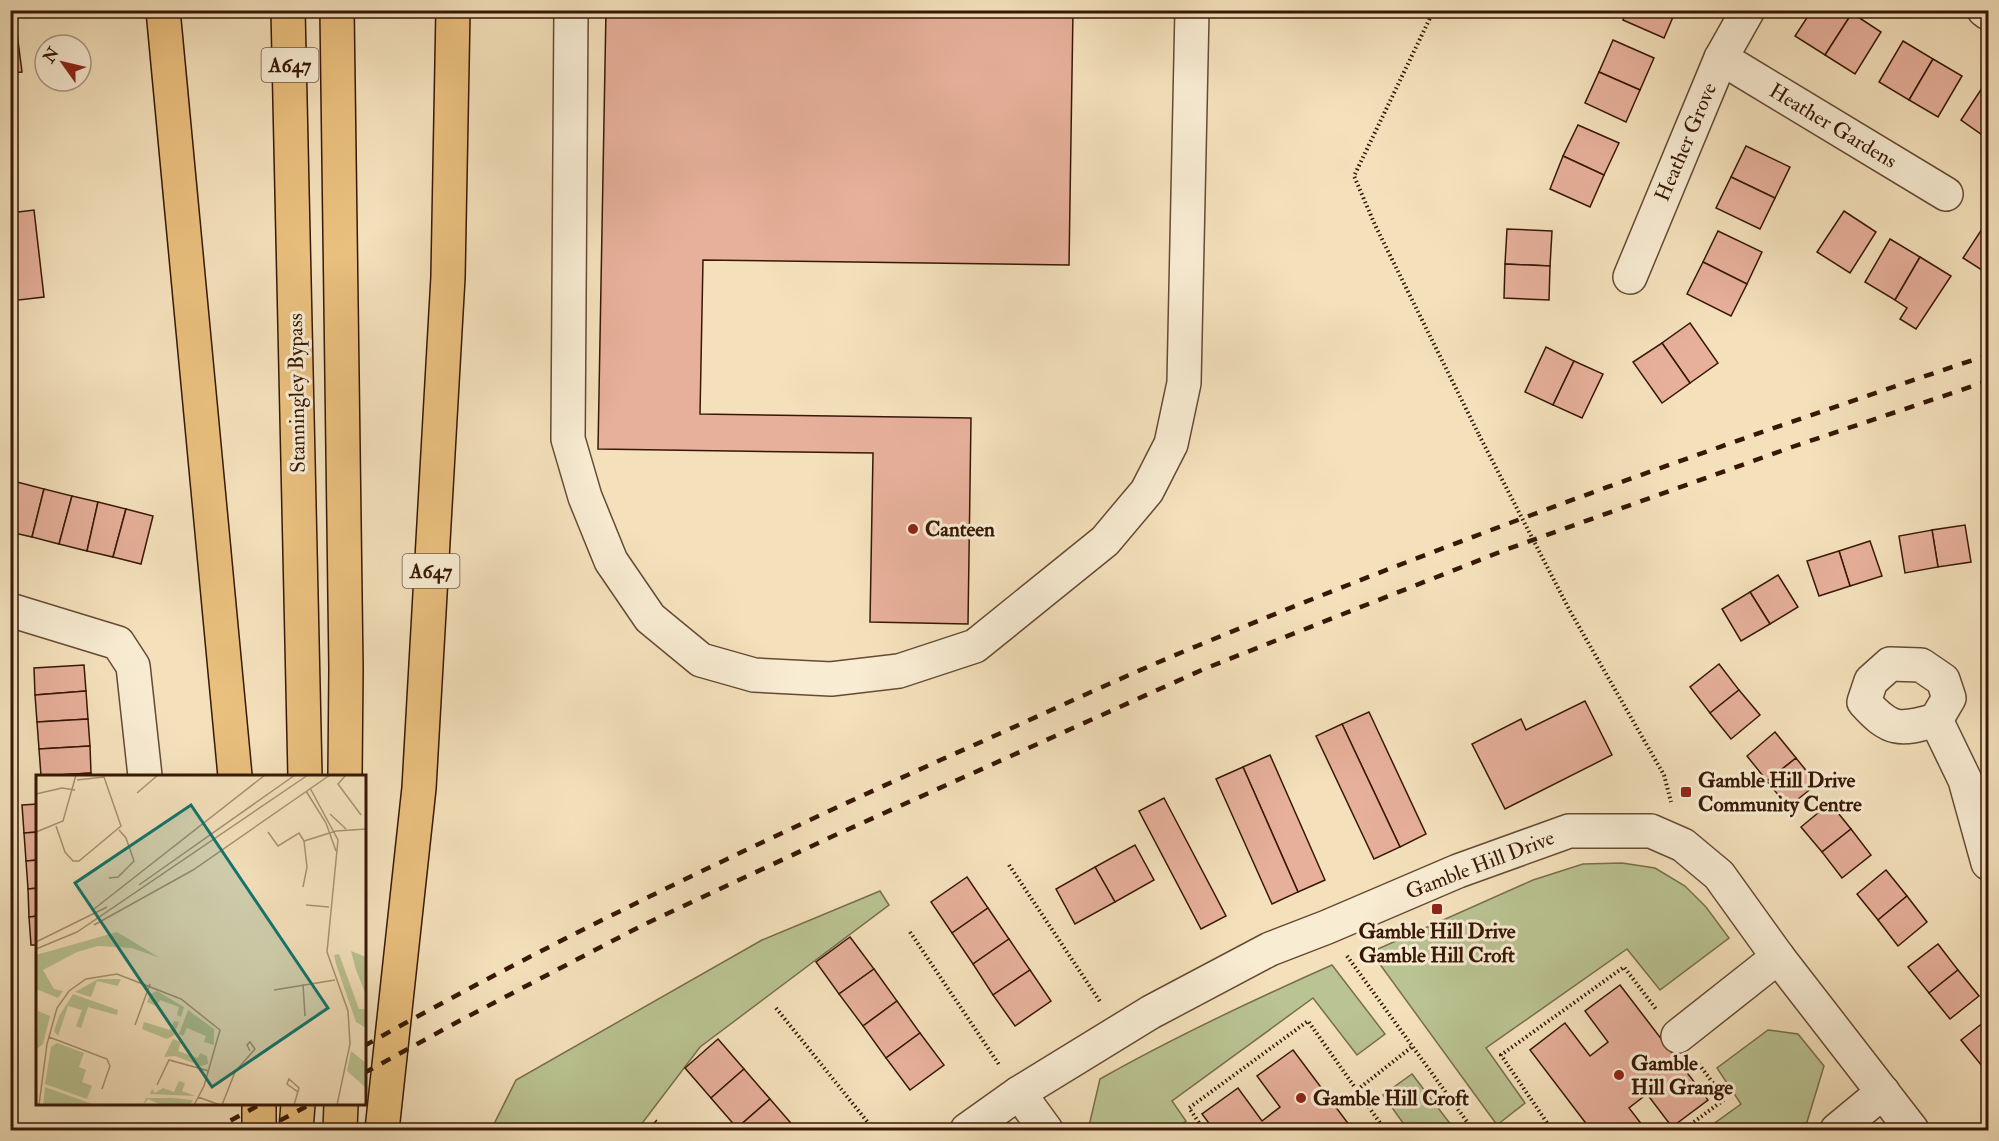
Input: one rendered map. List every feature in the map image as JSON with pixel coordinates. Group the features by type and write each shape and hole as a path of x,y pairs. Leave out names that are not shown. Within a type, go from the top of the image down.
{"main road":[{"path":"163,10 235,775"},
{"name":"Stanningley Bypass","path":"288,10 305,775"},
{"name":"A647","path":"337,10 346,669 345,775"},
{"name":"A647","path":"382,1131 419,788 448,278 453,10"},
{"path":"259,1105 259,1131"},
{"path":"296,1131 298,1105"},
{"path":"340,1105 340,1131"}],"street":[{"path":"572,10 568,439 585,497 611,561 650,618 701,660 754,675 831,679 899,671 975,646 1105,541 1147,491 1171,444 1184,383 1192,10"},
{"name":"Heather Grove","path":"1630,278 1721,58 1748,10"},
{"path":"1984,10 1989,13"},
{"name":"Heather Gardens","path":"1721,58 1946,194"},
{"path":"10,610 118,643 133,666 145,775"},
{"path":"1936,720 1965,780 1989,863"},
{"name":"Gamble Hill Drive","path":"967,1131 1019,1093 1119,1031 1270,949 1458,871 1569,831 1651,831 1683,845 1719,875 1778,957 1912,1131"},
{"path":"1678,1036 1778,957"},
{"path":"1837,1131 1883,1092"},
{"path":"1019,1093 1046,1131"}],"path":[{"path":"1431,10 1431,16 1354,176 1375,225 1479,435 1570,610 1664,775 1672,806 1651,831"},
{"path":"1009,865 1119,1031"},
{"path":"1327,927 1473,1131"},
{"path":"910,932 1019,1093"},
{"path":"1552,1131 1502,1055 1624,967 1725,1099 1683,1131"},
{"path":"776,1008 874,1131"},
{"path":"1204,1131 1189,1108 1308,1021 1385,1131"},
{"path":"1356,1090 1413,1047"},
{"path":"655,1121 666,1131"},
{"path":"1536,1131 1546,1123"}],"green space":[{"path":"1622,863 1655,868 1685,886 1706,907 1729,938 1660,990 1627,949 1486,1048 1525,1103 1497,1125 1371,952 1533,880 1583,864"},
{"path":"880,891 889,905 700,1047 637,1130 491,1130 516,1080 762,940"},
{"path":"1332,965 1385,1034 1357,1055 1313,998 1172,1101 1186,1121 1179,1126 1183,1130 1088,1130 1100,1079 1215,1019"},
{"path":"1768,1030 1798,1034 1824,1066 1807,1122 1796,1130 1705,1130 1741,1104 1717,1068"},
{"path":"1412,1074 1455,1130 1408,1130 1383,1095"}],"building":[{"path":"10,10 14,10 22,72 10,73"},
{"path":"606,10 1073,10 1069,265 703,260 700,414 971,418 968,624 870,622 873,453 598,449"},
{"path":"1627,10 1676,10 1664,38 1623,20"},
{"path":"1812,10 1847,10 1852,13 1825,55 1795,36"},
{"path":"1852,13 1881,32 1855,74 1825,55"},
{"path":"1613,40 1654,58 1640,90 1599,72"},
{"path":"1903,41 1933,59 1909,100 1879,82"},
{"path":"1933,59 1962,76 1938,117 1909,100"},
{"path":"1599,72 1640,90 1626,122 1585,103"},
{"path":"1986,82 1988,84 1988,139 1961,120"},
{"path":"1578,125 1619,143 1604,175 1563,156"},
{"path":"1746,146 1790,167 1775,198 1731,177"},
{"path":"1563,156 1604,175 1590,207 1550,189"},
{"path":"1731,177 1775,198 1760,229 1716,208"},
{"path":"34,210 44,297 10,301 10,213"},
{"path":"1844,211 1876,232 1850,273 1817,252"},
{"path":"1988,219 1988,233 1982,229"},
{"path":"1507,229 1552,231 1550,266 1505,264"},
{"path":"1982,229 1988,233 1988,274 1963,258"},
{"path":"1718,231 1762,252 1747,284 1703,262"},
{"path":"1890,239 1920,257 1895,300 1865,282"},
{"path":"1920,257 1951,276 1916,329 1900,319 1907,308 1895,300"},
{"path":"1703,262 1747,284 1731,316 1687,294"},
{"path":"1505,264 1550,266 1549,300 1504,298"},
{"path":"1690,323 1718,363 1690,383 1662,343"},
{"path":"1662,343 1690,383 1662,403 1633,362"},
{"path":"1546,347 1574,361 1553,405 1525,392"},
{"path":"1574,361 1603,374 1582,418 1553,405"},
{"path":"17,482 44,489 32,537 10,532 10,509"},
{"path":"44,489 72,496 59,544 32,537"},
{"path":"72,496 98,502 87,551 59,544"},
{"path":"98,502 126,509 113,557 87,551"},
{"path":"126,509 153,516 141,564 113,557"},
{"path":"1965,525 1971,562 1938,567 1932,530"},
{"path":"1932,530 1938,567 1905,573 1899,536"},
{"path":"1870,541 1882,576 1850,586 1839,551"},
{"path":"1839,551 1850,586 1819,596 1807,561"},
{"path":"1778,575 1798,607 1770,624 1750,592"},
{"path":"1750,592 1770,624 1741,641 1722,609"},
{"path":"1719,664 1739,690 1710,713 1690,687"},
{"path":"84,665 86,691 35,695 34,668"},
{"path":"1739,690 1760,715 1731,739 1710,713"},
{"path":"86,691 88,719 37,722 35,695"},
{"path":"1585,701 1612,755 1505,809 1472,744 1521,719 1526,730"},
{"path":"1369,712 1426,834 1400,847 1342,724"},
{"path":"88,719 90,746 39,749 37,722"},
{"path":"1342,724 1400,847 1374,859 1316,736"},
{"path":"1775,732 1796,758 1767,781 1747,756"},
{"path":"90,746 91,773 41,775 39,749"},
{"path":"1270,755 1325,880 1298,892 1243,767"},
{"path":"1796,758 1817,784 1788,807 1767,781"},
{"path":"1243,767 1298,892 1272,904 1216,779"},
{"path":"91,773 91,775 58,775"},
{"path":"1164,798 1226,916 1201,929 1139,811"},
{"path":"1830,803 1851,829 1822,852 1801,827"},
{"path":"36,804 36,832 24,833 22,805"},
{"path":"1851,829 1871,855 1842,878 1822,852"},
{"path":"36,832 36,860 26,861 24,833"},
{"path":"1135,845 1154,880 1115,902 1095,867"},
{"path":"36,860 36,888 28,889 26,861"},
{"path":"1095,867 1115,902 1075,924 1056,889"},
{"path":"1886,870 1907,896 1878,920 1857,894"},
{"path":"967,877 988,908 952,933 931,902"},
{"path":"36,888 36,916 29,917 28,889"},
{"path":"1907,896 1927,922 1898,946 1878,920"},
{"path":"988,908 1009,939 973,964 952,933"},
{"path":"36,916 36,945 31,945 29,917"},
{"path":"850,937 874,969 839,994 816,962"},
{"path":"1009,939 1030,970 993,995 973,964"},
{"path":"1938,944 1958,970 1929,993 1908,967"},
{"path":"874,969 897,1001 863,1026 839,994"},
{"path":"1030,970 1051,1001 1015,1026 993,995"},
{"path":"1958,970 1979,996 1950,1019 1929,993"},
{"name":"Gamble Hill Grange","path":"1620,985 1708,1100 1672,1127 1647,1094 1629,1108 1646,1130 1591,1130 1530,1050 1565,1023 1590,1056 1608,1042 1585,1011"},
{"path":"897,1001 920,1033 886,1058 863,1026"},
{"path":"1988,1019 1988,1061 1982,1066 1961,1040"},
{"path":"920,1033 944,1065 910,1090 886,1058"},
{"path":"718,1039 744,1069 711,1098 685,1068"},
{"name":"Gamble Hill Croft","path":"1293,1050 1353,1130 1214,1130 1202,1114 1238,1088 1262,1121 1280,1107 1257,1076"},
{"path":"1988,1061 1988,1075 1982,1066"},
{"path":"744,1069 770,1099 737,1128 711,1098"},
{"path":"770,1099 796,1129 739,1130 737,1128"}],"railway":[{"path":"366,1045 507,969 724,860 1165,659 1393,567 1590,493 1988,355"},
{"path":"366,1072 645,924 831,837 1204,669 1505,550 1792,447 1988,381"},
{"path":"213,1130 259,1105"},
{"path":"262,1130 309,1105"}],"place":[{"name":"Canteen","path":"913,529"},
{"name":"Gamble Hill Drive Community Centre","path":"1686,792"},
{"name":"Gamble Hill Drive Gamble Hill Croft","path":"1437,909"},
{"name":"Gamble Hill Grange","path":"1619,1075"},
{"name":"Gamble Hill Croft","path":"1301,1098"}]}
